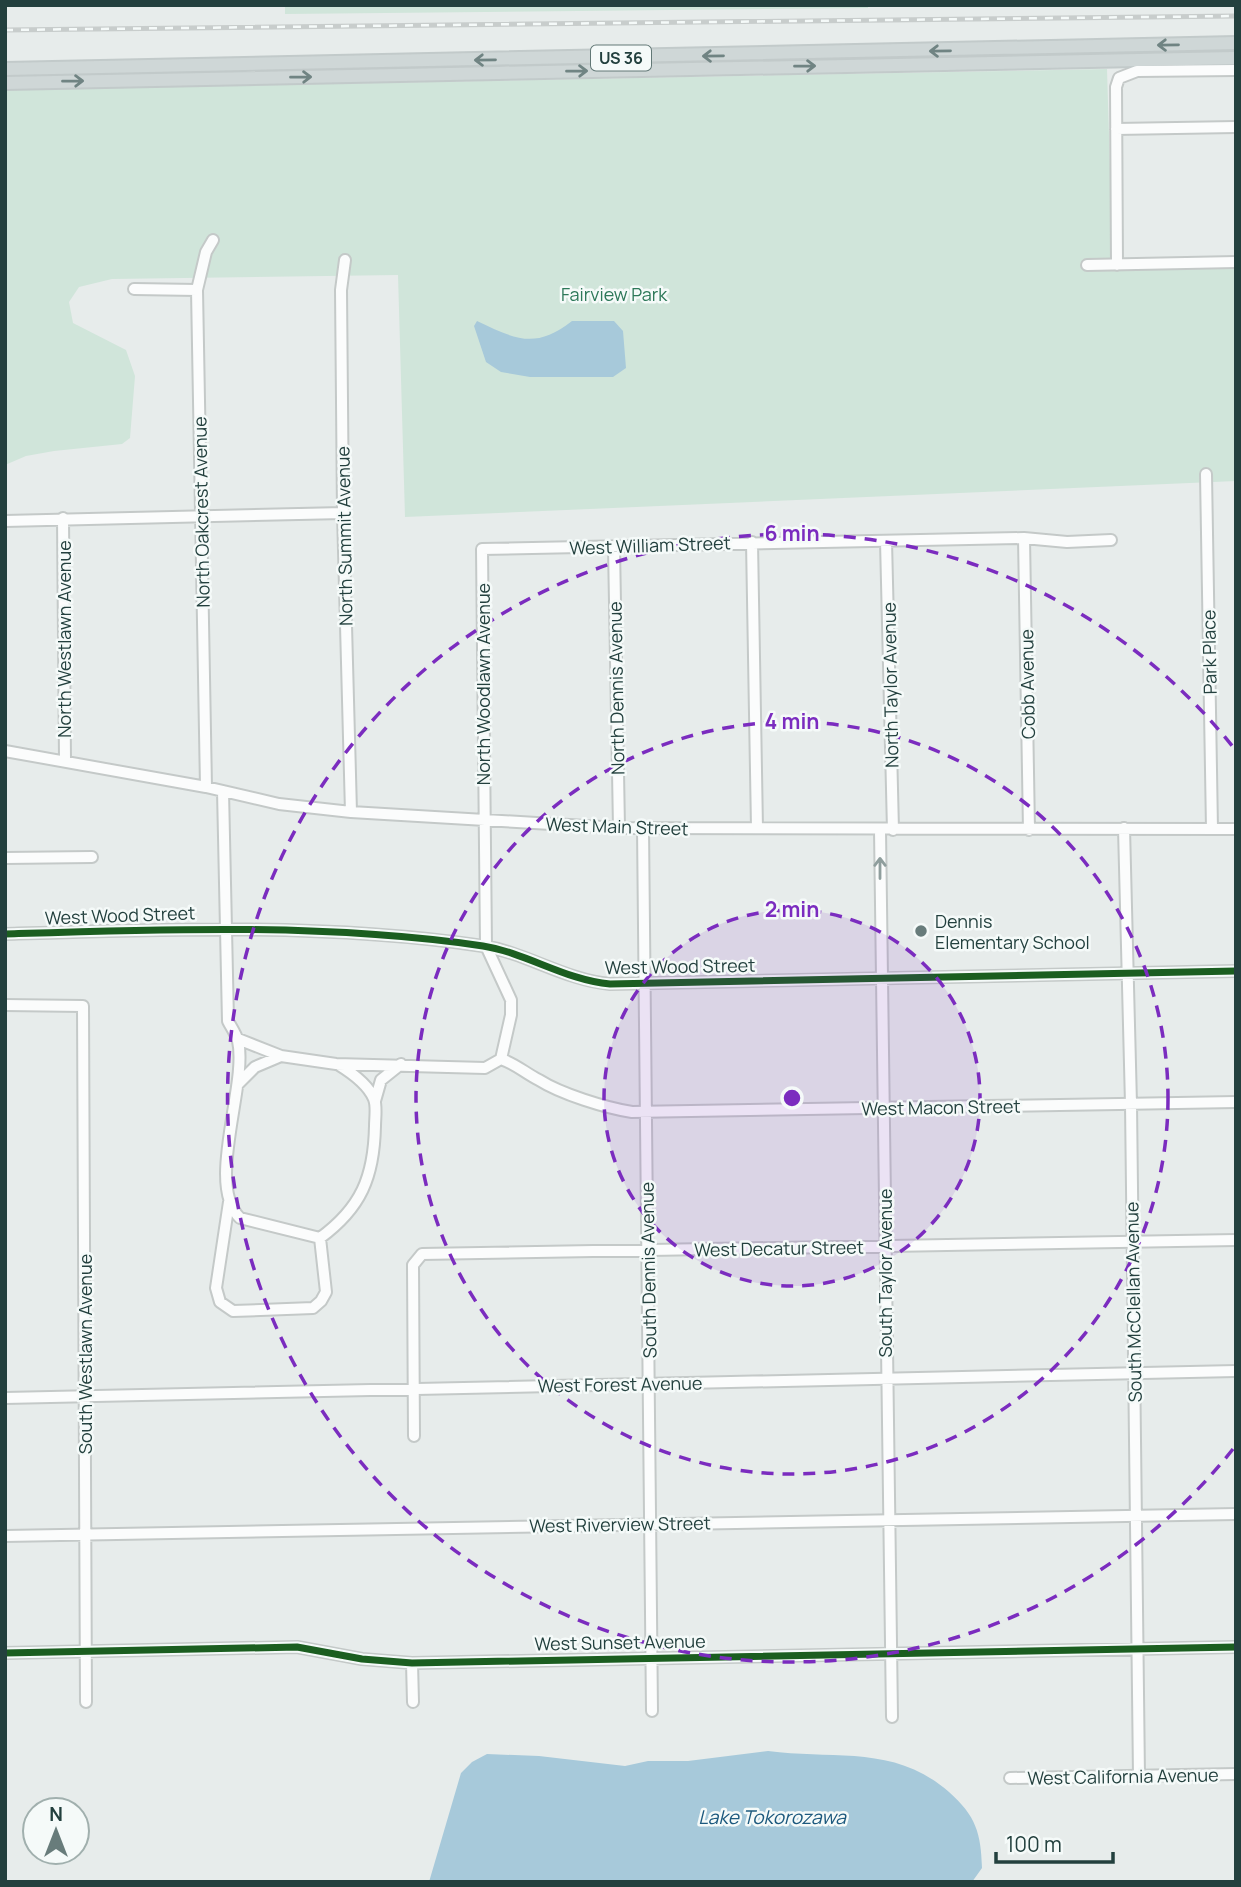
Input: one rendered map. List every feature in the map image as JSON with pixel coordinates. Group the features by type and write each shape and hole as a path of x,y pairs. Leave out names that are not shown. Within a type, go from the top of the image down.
{"main road":[{"name":"US 36","path":"5,69 1236,43"},
{"name":"US 36","path":"5,83 1236,58"}],"street":[{"path":"1117,265 1116,87 1119,78 1127,73 1236,70"},
{"path":"1116,129 1236,127"},
{"name":"North Oakcrest Avenue","path":"206,787 197,290 206,252 213,240"},
{"name":"North Summit Avenue","path":"345,260 341,290 343,513 351,812"},
{"path":"1087,265 1236,262"},
{"path":"134,289 197,290"},
{"name":"Park Place","path":"1206,474 1212,829"},
{"path":"5,521 343,513"},
{"name":"North Westlawn Avenue","path":"63,518 65,760"},
{"name":"West William Street","path":"482,549 1024,538 1067,542 1111,540"},
{"name":"Cobb Avenue","path":"1024,538 1029,830"},
{"name":"North Taylor Avenue","path":"886,541 894,830"},
{"path":"752,542 757,828"},
{"name":"North Dennis Avenue","path":"614,547 619,828"},
{"name":"North Woodlawn Avenue","path":"482,549 486,946"},
{"name":"West Main Street","path":"5,751 206,787 313,810 619,828 1236,829"},
{"path":"223,791 228,1021 238,1040 238,1084 228,1134 229,1202 216,1288 220,1302 233,1311 303,1310 321,1301 326,1292 326,1279 320,1238"},
{"name":"South Dennis Avenue","path":"643,828 652,1711"},
{"name":"South McClellan Avenue","path":"1124,828 1131,1104 1139,1776"},
{"name":"South Taylor Avenue","path":"880,830 892,1717"},
{"path":"5,858 92,858"},
{"name":"West Wood Street","path":"5,934 224,928 486,946 595,983 1236,971"},
{"path":"238,1040 281,1056 337,1064 485,1068 501,1059 511,1015 511,1000 486,946"},
{"name":"South Westlawn Avenue","path":"5,1005 83,1006 86,1702"},
{"path":"238,1084 255,1067 281,1056"},
{"name":"West Macon Street","path":"501,1059 517,1065 540,1082 615,1110 1236,1102"},
{"path":"337,1064 364,1084 375,1101"},
{"path":"320,1238 348,1215 361,1196 374,1140 375,1101 381,1080 401,1064"},
{"path":"229,1202 234,1213 247,1223 320,1238"},
{"name":"West Decatur Street","path":"414,1390 413,1265 415,1259 429,1252 1236,1240"},
{"name":"West Forest Avenue","path":"5,1398 1236,1371"},
{"path":"414,1390 414,1436"},
{"name":"West Riverview Street","path":"5,1536 1236,1514"},
{"name":"West Sunset Avenue","path":"5,1653 297,1647 362,1659 412,1662 1236,1647"},
{"path":"412,1662 413,1702"},
{"name":"West California Avenue","path":"1010,1778 1236,1774"}],"green space":[{"path":"285,5 868,5 868,8 285,14"},
{"name":"Fairview Park","path":"1107,69 1113,269 1236,269 1236,481 405,517 398,275 112,279 79,287 69,302 73,323 126,350 135,376 130,438 122,444 26,456 5,465 5,90"}],"water":[{"path":"477,321 503,333 525,339 547,336 572,321 614,321 623,331 626,368 613,377 530,377 501,372 486,362 474,326"},
{"name":"Lake Tokorozawa","path":"768,1751 885,1760 928,1777 949,1792 971,1817 978,1835 982,1868 972,1882 429,1882 461,1773 472,1762 487,1754 539,1756 625,1766 648,1761 688,1761"}],"railway":[{"path":"5,30 1236,16"}],"cycle path":[{"path":"5,934 184,930 364,934 499,949 577,977 610,984 1236,971"},
{"path":"5,1653 297,1647 362,1659 412,1663 1236,1647"}],"place":[{"name":"Dennis Elementary School","path":"921,931"}]}
